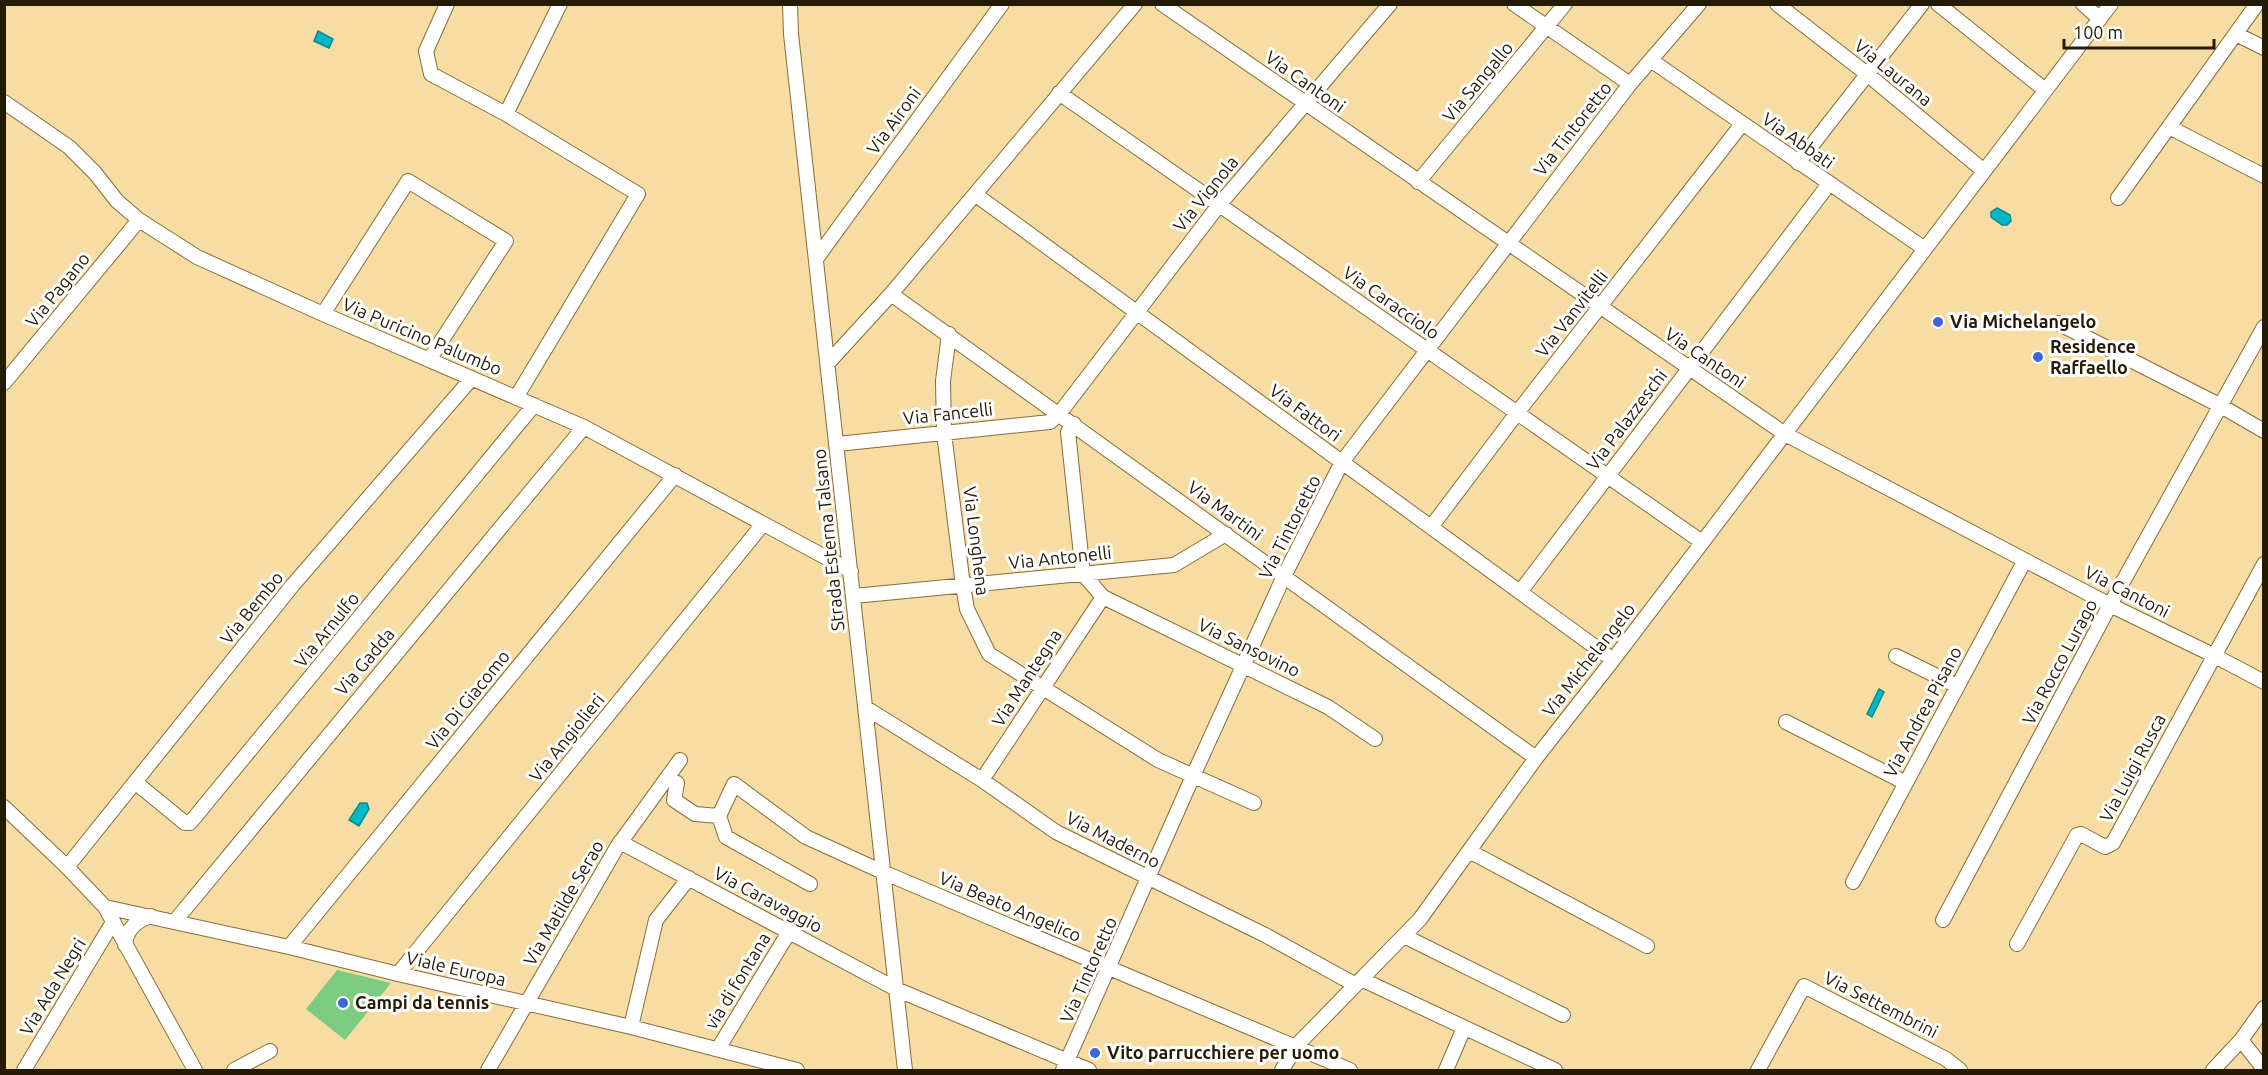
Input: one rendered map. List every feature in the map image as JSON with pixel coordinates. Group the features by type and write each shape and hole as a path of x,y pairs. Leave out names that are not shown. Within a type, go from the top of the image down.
{"street":[{"path":"447,4 426,51 431,74 506,114 638,194 517,396"},
{"path":"506,114 560,4"},
{"name":"Strada Esterna Talsano","path":"790,4 792,46 898,990 905,1071"},
{"name":"Via Aironi","path":"816,258 1002,4"},
{"path":"828,363 976,195 1135,4"},
{"name":"Via Cantoni","path":"1162,4 1785,434 2110,605 2264,682"},
{"name":"Via Vignola","path":"1059,414 1219,205 1390,4"},
{"path":"1514,4 1630,84"},
{"name":"Via Sangallo","path":"1418,182 1566,4"},
{"name":"Via Tintoretto","path":"1065,1066 1284,576 1342,462 1630,84 1699,4"},
{"name":"Via Laurana","path":"1777,4 1867,74 1984,171"},
{"path":"1798,163 1922,4"},
{"path":"1938,4 2045,90"},
{"path":"2083,4 2100,19"},
{"name":"Via Michelangelo","path":"1282,1071 1296,1046 1420,919 1536,758 1613,660 2111,4"},
{"path":"2118,198 2257,4"},
{"path":"2236,34 2264,48"},
{"name":"Via Abbati","path":"1652,61 1925,249"},
{"name":"Via Caracciolo","path":"1059,93 1702,542"},
{"name":"Via Puricino Palumbo","path":"4,102 69,147 95,173 117,201 139,220 196,257 584,427 851,571"},
{"name":"Via Vanvitelli","path":"1431,527 1742,124"},
{"path":"2169,127 2264,176"},
{"path":"323,314 408,181 506,241 429,360"},
{"name":"Via Palazzeschi","path":"1520,592 1830,184"},
{"name":"Via Fattori","path":"976,195 1613,660"},
{"name":"Via Pagano","path":"4,382 139,220"},
{"name":"Via Martini","path":"891,294 1536,758"},
{"path":"2058,323 2264,431"},
{"name":"Via Rocco Lurago","path":"1943,920 2110,605 2264,327"},
{"name":"Via Longhena","path":"949,334 943,381 944,433 963,586 967,609 989,654 1158,760 1254,803"},
{"name":"Via Bembo","path":"68,867 292,586 472,378"},
{"name":"Via Arnulfo","path":"135,782 185,824 190,823 534,405"},
{"name":"Via Fancelli","path":"837,444 1050,422 1059,414"},
{"path":"1074,424 1068,432 1083,574 1102,597"},
{"name":"Via Gadda","path":"175,921 584,427"},
{"name":"Via Di Giacomo","path":"289,947 675,475"},
{"name":"Via Angiolieri","path":"398,974 763,524"},
{"name":"Via Antonelli","path":"854,596 1173,565 1226,534"},
{"name":"Via Andrea Pisano","path":"1853,882 2025,560"},
{"name":"Via Luigi Rusca","path":"2017,944 2077,835 2081,834 2105,847 2113,843 2264,564"},
{"name":"Via Sansovino","path":"1102,597 1328,707 1375,739"},
{"name":"Via Mantegna","path":"982,780 1102,597"},
{"path":"1896,656 1958,686"},
{"name":"Via Maderno","path":"866,708 982,780 1056,832 1358,982 1555,1071"},
{"path":"1786,722 1906,783"},
{"name":"Via Matilde Serao","path":"490,1070 620,842 680,760"},
{"path":"677,783 674,800 695,814 719,816 726,837 810,884"},
{"name":"Via Beato Angelico","path":"719,816 734,784 806,837 885,873 1296,1046 1350,1071"},
{"path":"4,807 68,867 105,907 195,1071"},
{"name":"Via Caravaggio","path":"620,842 898,990 1065,1066 1089,1071"},
{"path":"1469,851 1647,946"},
{"path":"631,1027 656,920 689,878"},
{"name":"Viale Europa","path":"105,907 289,947 631,1027 797,1071"},
{"path":"125,945 126,936 133,925 151,916"},
{"name":"Via Ada Negri","path":"24,1071 113,922"},
{"name":"via di fontana","path":"718,1049 789,932"},
{"path":"1404,936 1563,1015"},
{"name":"Via Settembrini","path":"1758,1071 1804,986 1946,1059 1960,1071"},
{"path":"2213,1071 2241,1040 2264,1008"},
{"path":"1446,1071 1464,1028"},
{"path":"2241,1040 2264,1069"},
{"path":"234,1071 270,1051"}],"green space":[{"name":"Campi da tennis","path":"337,970 391,983 345,1040 306,1009"}],"water":[{"path":"318,31 333,39 329,48 314,41"},
{"path":"1997,208 2010,215 2011,221 2007,225 2002,225 1991,217 1991,212"},
{"path":"1879,689 1884,692 1872,717 1867,714"},
{"path":"360,803 367,803 369,809 359,826 349,820"}],"place":[{"name":"Via Michelangelo","path":"1938,322"},
{"name":"Residence Raffaello","path":"2038,357"},
{"name":"Campi da tennis","path":"343,1003"},
{"name":"Vito parrucchiere per uomo","path":"1095,1053"}]}
